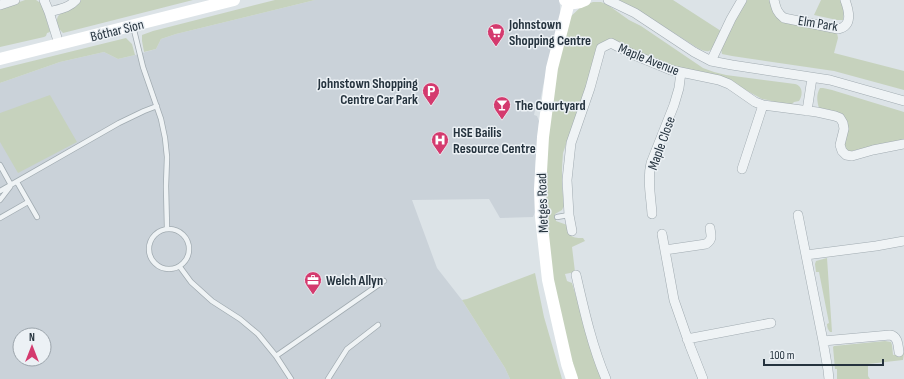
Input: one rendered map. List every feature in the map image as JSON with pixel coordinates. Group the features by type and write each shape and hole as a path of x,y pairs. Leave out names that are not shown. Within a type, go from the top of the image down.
{"street":[{"path":"0,5 15,0"},
{"path":"44,0 60,44"},
{"path":"49,12 67,7 73,4 76,0"},
{"name":"Bóthar Sion","path":"0,59 234,0"},
{"path":"567,1 578,3 585,0"},
{"path":"608,0 636,13 694,52 711,61 830,80 904,101"},
{"path":"711,61 742,0"},
{"name":"Elm Park","path":"774,0 776,10 779,15 784,18 838,29 845,26 849,15 845,0"},
{"name":"Metges Road","path":"567,1 552,68 543,137 540,189 541,217 548,280 567,364 572,379"},
{"name":"Maple Avenue","path":"572,232 569,215 567,180 571,143 590,88 601,48 611,43 632,54 671,70 719,80 729,84 755,102 763,105 807,111 840,118 844,129 840,146 846,155 852,156 904,144"},
{"name":"Maple Close","path":"652,214 649,171 674,105 679,88 681,72"},
{"path":"807,111 812,78"},
{"path":"742,169 763,105"},
{"path":"798,215 829,379"},
{"path":"665,250 706,244 710,241 711,237 710,228"},
{"path":"662,234 674,300 687,340 703,379"},
{"path":"806,254 876,246 904,241"},
{"path":"576,275 601,368 606,379"},
{"path":"687,340 771,323"},
{"path":"823,341 893,335 897,340 899,352"}],"lane":[{"path":"133,26 165,138 167,157 166,186 168,229"},
{"path":"0,191 118,123 157,106"},
{"path":"0,165 11,185"},
{"path":"17,182 36,217"},
{"path":"0,200 11,185"},
{"path":"0,218 28,202"},
{"path":"557,217 569,215"},
{"path":"168,229 181,232 186,237 190,250 188,257 180,267 167,270 155,264 151,259 149,246 155,234 168,229"},
{"path":"180,267 191,282 212,301 240,319 258,334 292,379"},
{"path":"276,356 384,281"},
{"path":"328,379 347,349 378,325"}],"shaded area":[{"path":"315,0 559,0 560,15 540,102 536,105 534,115 537,116 539,121 535,168 535,212 533,217 500,218 489,199 412,200 437,268 462,300 505,368 510,379 0,379 0,83 60,62 104,52 118,59 135,55 156,49 161,39"}],"green space":[{"path":"25,0 36,0 42,4 50,32 44,37 0,47 0,9"},
{"path":"81,0 193,0 63,33 58,26 58,17 63,12 78,4"},
{"path":"275,0 315,0 176,34 161,39 156,49 144,52 142,35"},
{"path":"619,0 673,0 721,31 711,50 704,51 638,10"},
{"path":"746,0 771,0 773,11 837,33 838,38 834,53 904,71 904,90 834,71 722,54 721,49 724,41"},
{"path":"821,0 841,0 844,12 843,20 814,15"},
{"path":"593,2 601,2 608,5 703,68 726,75 795,84 800,87 802,94 799,101 794,102 791,105 762,99 742,88 707,74 666,64 629,49 620,42 607,41 563,153 562,186 564,206 562,210 555,214 556,221 567,225 571,236 575,238 583,238 585,241 572,247 575,272 565,274 567,281 572,283 587,333 604,379 576,379 555,297 543,198 550,102 569,18 582,6"},
{"path":"126,38 132,44 135,55 118,59 104,52 60,62 0,83 0,69"},
{"path":"820,88 832,90 904,112 904,141 885,143 848,151 844,147 845,123 819,108 817,98"},
{"path":"50,95 77,142 18,173 0,142 0,113"},
{"path":"827,258 832,332 830,332 827,327 827,324 829,323 819,272 816,272 815,264 816,261"},
{"path":"535,273 544,317 562,379 510,379 505,368 462,300"},
{"path":"885,341 891,342 893,355 904,353 903,360 868,364 868,376 870,379 837,379 834,346"}],"place":[{"name":"Johnstown Shopping Centre","path":"496,47"},
{"name":"Johnstown Shopping Centre Car Park","path":"431,106"},
{"name":"The Courtyard","path":"502,120"},
{"name":"HSE Bailis Resource Centre","path":"440,155"},
{"name":"Welch Allyn","path":"313,295"}]}
